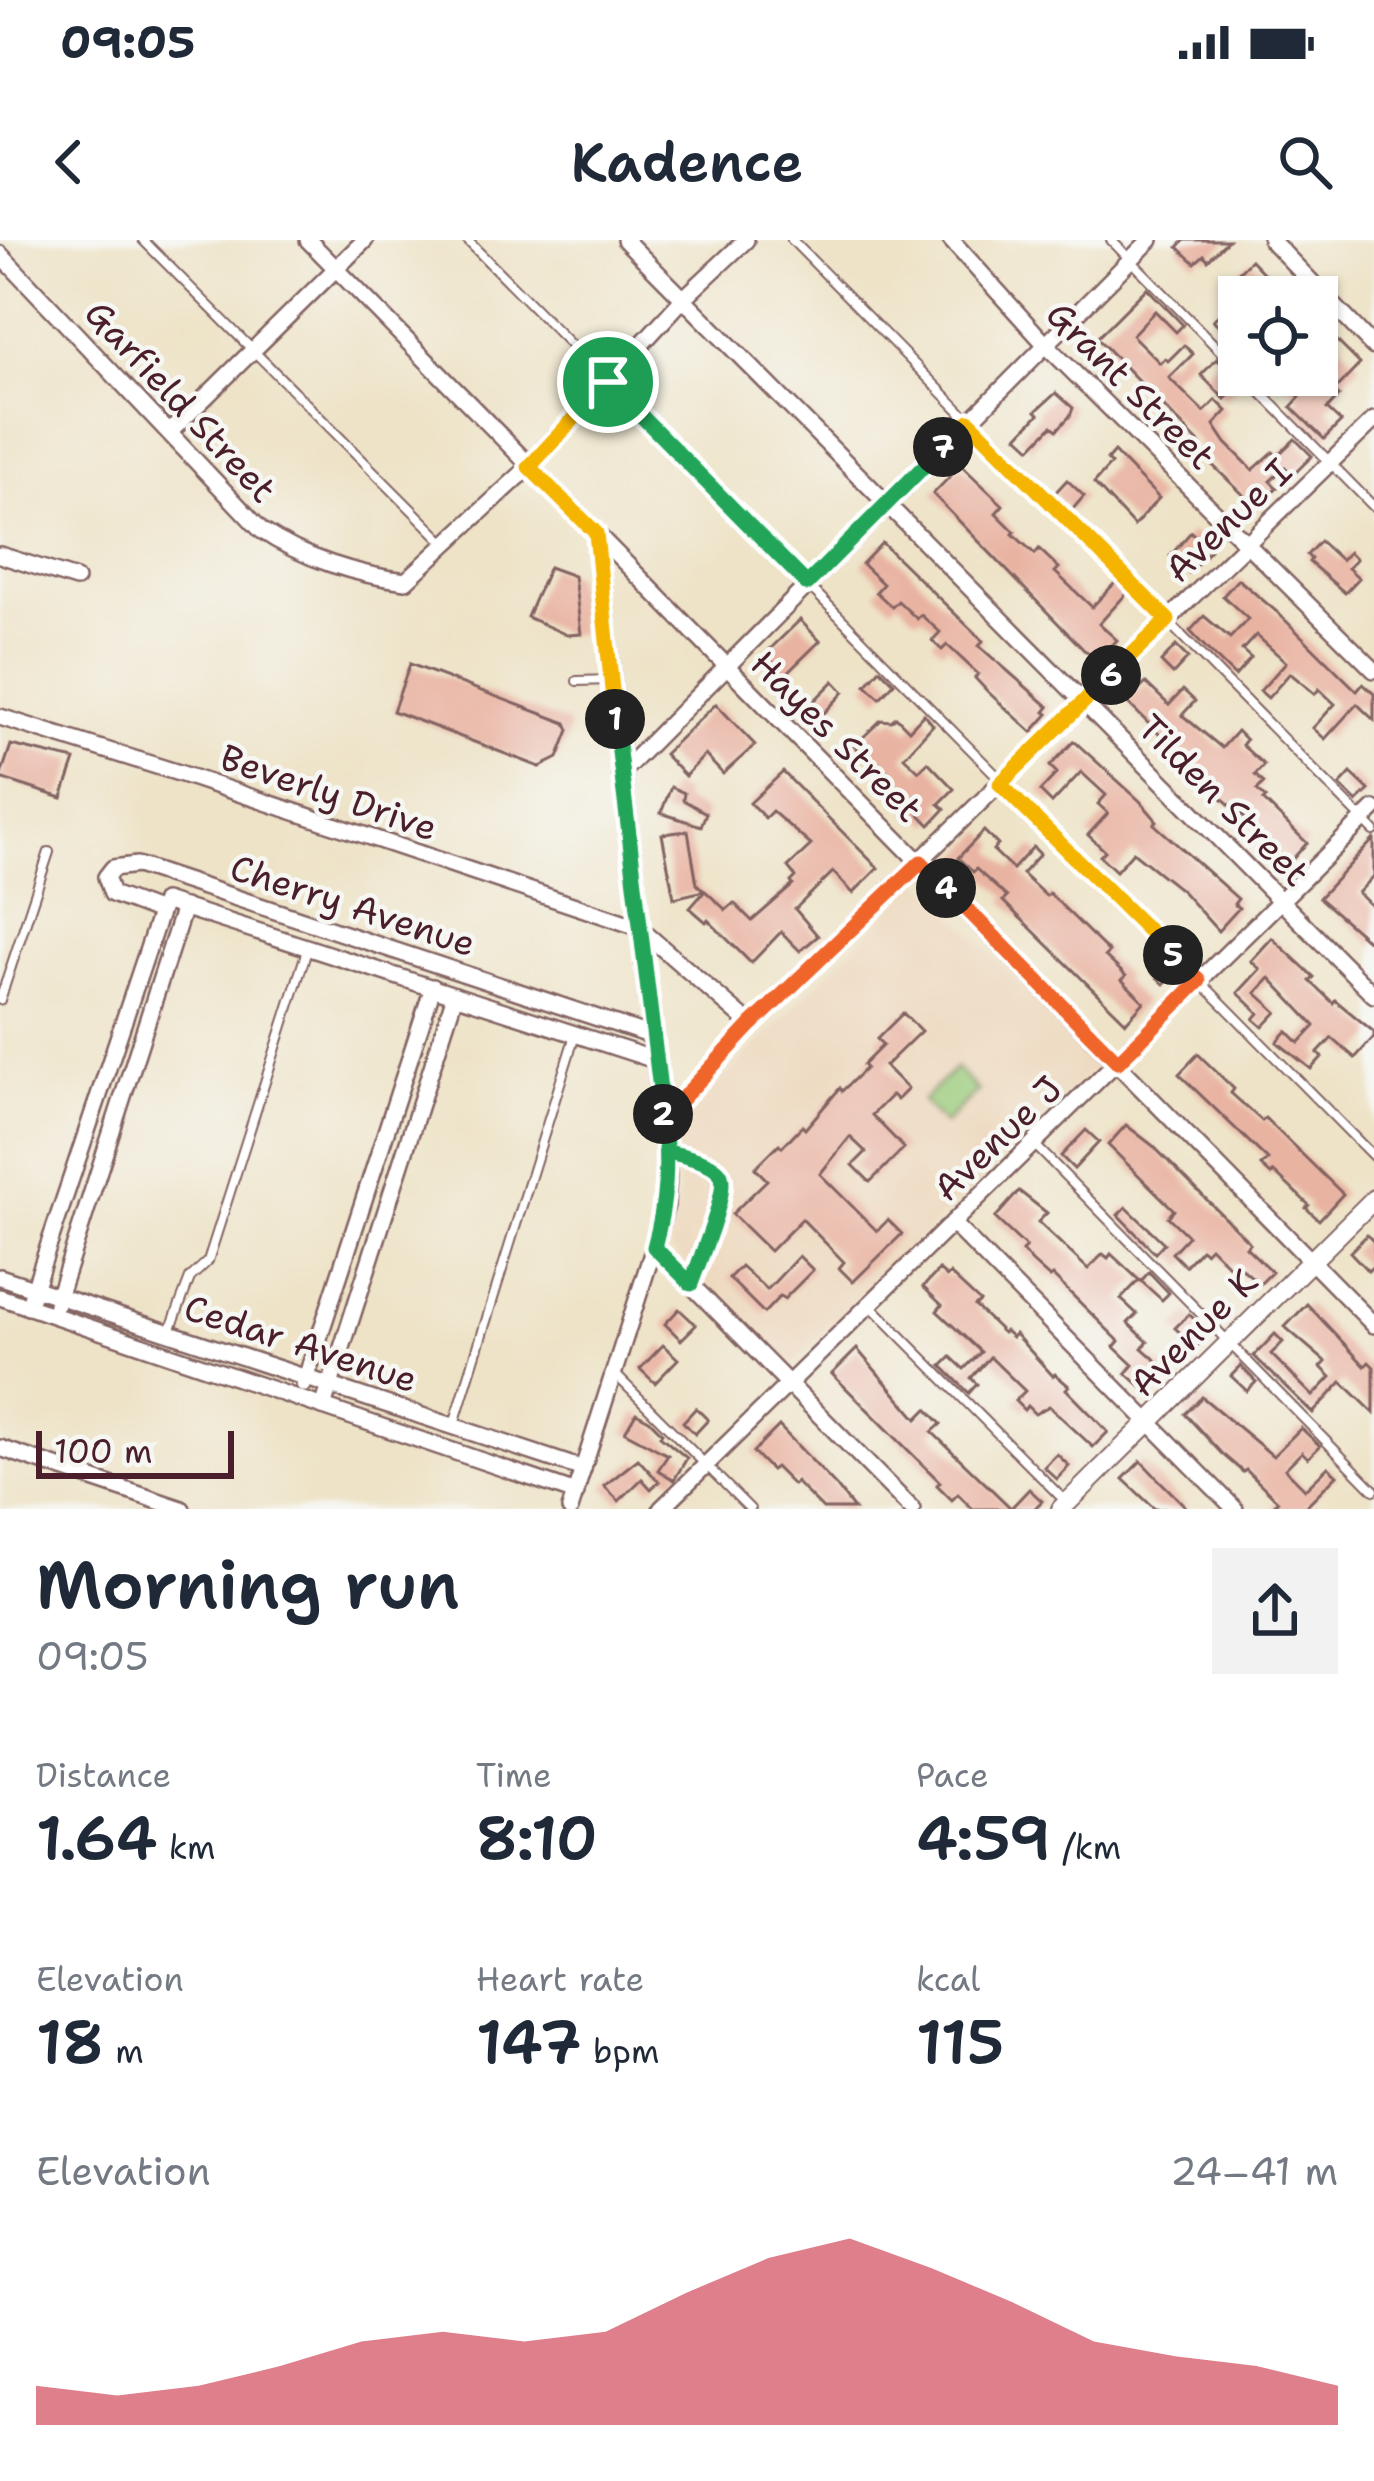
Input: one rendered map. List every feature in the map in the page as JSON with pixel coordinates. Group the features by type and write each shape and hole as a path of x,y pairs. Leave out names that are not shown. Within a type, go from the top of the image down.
{"street":[{"name":"Hayes Street","path":"308,240 1374,1325"},
{"path":"170,432 365,240"},
{"name":"Tilden Street","path":"625,240 1374,995"},
{"path":"446,544 529,467 683,299 746,240"},
{"name":"Grant Street","path":"951,240 1046,345 1374,670"},
{"path":"620,774 1150,240"},
{"path":"1271,240 1374,346"},
{"name":"Garfield Street","path":"0,254 272,538 375,577 406,580 446,544"},
{"name":"Avenue I","path":"664,1118 751,1025 1374,420"},
{"path":"590,1509 573,1501 666,1205 664,1118 620,774 596,533"},
{"path":"0,555 76,579"},
{"name":"Beverly Drive","path":"0,717 638,927"},
{"name":"Avenue J","path":"662,1509 1281,901 1370,820"},
{"name":"Cherry Avenue","path":"652,1036 136,865 113,868 106,877 112,895 162,907 184,907 655,1060"},
{"path":"28,1307 162,907"},
{"path":"53,1314 184,907"},
{"path":"638,927 751,1025"},
{"path":"299,1398 433,987"},
{"path":"323,1407 455,995"},
{"path":"96,1104 118,1112"},
{"path":"364,1197 387,1204"},
{"name":"Avenue K","path":"1064,1507 1374,1199"},
{"path":"952,1224 1235,1509"},
{"path":"654,1247 912,1509"},
{"name":"Cedar Avenue","path":"0,1276 583,1469"},
{"name":"Cedar Avenue","path":"0,1297 299,1398 573,1501"},
{"path":"0,1448 140,1502 182,1509"}],"lane":[{"path":"143,240 446,544"},
{"path":"467,240 1000,784 1374,1157"},
{"path":"792,240 1370,820"},
{"path":"1111,240 1218,348"},
{"path":"1265,396 1374,507"},
{"path":"577,681 611,680"},
{"path":"0,1000 49,852"},
{"path":"170,1331 190,1278 208,1261 309,946"},
{"path":"453,1426 575,1035"},
{"path":"1034,1144 1374,1490"},
{"path":"666,1151 717,1168 723,1178 691,1284"},
{"path":"870,1305 1064,1507"},
{"path":"614,1373 750,1509"}],"shaded area":[{"path":"920,880 1099,1064 787,1370 664,1242 679,1196 673,1128"}],"green space":[{"path":"956,1068 978,1091 944,1124 922,1101"}],"building":[{"path":"1185,240 1228,240 1208,260 1204,255 1195,263 1178,247"},
{"path":"1251,260 1266,276 1234,276"},
{"path":"1147,288 1183,325 1176,332 1155,311 1132,335 1160,363 1184,345 1193,354 1169,378 1204,412 1216,400 1227,411 1214,425 1226,443 1253,470 1295,439 1312,456 1293,475 1285,467 1270,481 1277,488 1256,507 1197,450 1201,445 1097,338"},
{"path":"1338,342 1360,364 1338,387"},
{"path":"1217,359 1218,392 1201,375"},
{"path":"1056,393 1073,408 1070,416 1057,430 1052,426 1031,448 1018,436"},
{"path":"1339,396 1327,409 1341,422 1324,439 1291,407 1300,397"},
{"path":"1114,452 1159,498 1134,526 1094,483 1111,464 1107,460"},
{"path":"961,465 1003,505 996,513 1013,534 1035,554 1039,549 1059,568 1055,572 1092,607 1116,582 1127,593 1099,624 1117,640 1100,658 1084,650 933,494"},
{"path":"1067,480 1084,496 1071,511 1054,494"},
{"path":"1191,532 1210,550 1189,573 1170,556"},
{"path":"1320,541 1341,560 1349,552 1356,559 1348,568 1359,578 1345,593 1309,562 1307,555"},
{"path":"882,543 983,641 979,646 1049,707 1032,732 947,645 942,650 932,641 940,632 921,615 917,619 898,601 892,607 876,592 883,584 862,564"},
{"path":"549,567 574,576 581,634 567,635 527,617"},
{"path":"1238,579 1357,691 1363,684 1374,694 1374,720 1357,704 1325,739 1313,728 1335,704 1290,673 1268,698 1260,691 1286,662 1256,635 1242,650 1251,658 1235,676 1207,649 1190,631 1204,616 1230,638 1248,619 1223,596"},
{"path":"800,620 820,641 785,675 765,654"},
{"path":"1176,646 1188,658 1173,674 1161,662"},
{"path":"410,664 566,723 569,730 558,758 540,767 393,711"},
{"path":"880,669 894,683 880,698 866,685"},
{"path":"834,681 844,692 824,713 813,702"},
{"path":"1146,683 1169,705 1183,690 1195,701 1182,715 1222,748 1237,731 1246,740 1242,745 1264,765 1255,775 1264,783 1257,790 1307,843 1289,863 1162,745 1166,741 1127,702"},
{"path":"716,704 755,745 723,774 705,755 685,776 664,754"},
{"path":"924,714 933,725 904,757 919,771 928,762 954,789 939,804 945,809 930,825 885,778 889,773 854,746 881,720 896,717 909,730"},
{"path":"1074,741 1140,801 1157,821 1154,824 1238,899 1234,904 1239,908 1218,931 1182,891 1133,852 1116,871 1100,856 1105,851 1088,835 1108,813 1098,804 1106,795 1081,772 1052,803 1040,791 1057,773 1050,766"},
{"path":"11,745 75,760 62,798 0,778"},
{"path":"783,772 878,868 853,893 833,872 795,909 818,936 800,951 781,932 751,963 690,908 705,891 726,910 734,903 752,921 793,885 796,877 788,867 811,845 772,811 765,818 750,803"},
{"path":"1351,773 1369,790 1357,802 1340,785"},
{"path":"671,787 706,813 701,826 661,813"},
{"path":"688,831 697,884 704,891 674,898 662,834"},
{"path":"984,831 998,845 993,850 1013,869 1033,847 1040,854 1022,874 1046,896 1049,893 1109,952 1105,956 1144,1002 1126,1022 1003,901 1007,897 958,858"},
{"path":"1374,839 1374,876 1358,893 1374,908 1374,946 1319,898"},
{"path":"1272,938 1314,977 1310,981 1333,1003 1335,1000 1374,1032 1355,1058 1332,1038 1311,1069 1277,1042 1287,1031 1299,1043 1315,1026 1270,978 1256,993 1277,1012 1263,1027 1254,1019 1259,1013 1238,993 1260,969 1251,961"},
{"path":"1162,960 1175,972 1164,984 1151,972"},
{"path":"903,1013 921,1031 885,1066 908,1089 897,1100 892,1095 872,1115 904,1148 870,1182 853,1165 866,1152 850,1137 820,1174 877,1231 888,1220 902,1234 853,1282 839,1268 844,1262 802,1219 770,1251 732,1214 767,1180 755,1168 802,1126 805,1129 840,1088 842,1091 866,1068 863,1065 883,1045 877,1039"},
{"path":"1198,1054 1234,1089 1231,1093 1262,1121 1265,1118 1343,1194 1319,1220 1274,1172 1271,1175 1261,1166 1268,1160 1179,1074"},
{"path":"1126,1125 1250,1243 1246,1247 1272,1272 1260,1284 1233,1261 1229,1266 1210,1247 1205,1252 1201,1249 1185,1266 1172,1253 1188,1236 1168,1217 1174,1210 1108,1145"},
{"path":"1086,1130 1099,1142 1074,1169 1061,1156"},
{"path":"1019,1191 1047,1213 1038,1222 1088,1269 1103,1254 1108,1258 1111,1254 1139,1280 1121,1299 1137,1314 1128,1323 1148,1342 1142,1348 1167,1370 1147,1392 1126,1373 1133,1365 1114,1347 1119,1341 1053,1276 1032,1262 1022,1251 1026,1247 995,1218"},
{"path":"1126,1207 1164,1243 1155,1253 1118,1215"},
{"path":"1367,1235 1374,1242 1374,1265 1368,1271 1350,1252"},
{"path":"799,1256 813,1270 764,1313 729,1278 741,1266 767,1290"},
{"path":"939,1270 947,1277 950,1274 980,1302 975,1306 1003,1333 1015,1334 1053,1376 1069,1386 1066,1389 1108,1432 1093,1447 1049,1406 1035,1414 1027,1406 1024,1410 1015,1401 1025,1391 990,1357 971,1378 977,1384 969,1393 942,1366 951,1357 964,1369 981,1352 937,1311 942,1305 923,1287"},
{"path":"1149,1272 1169,1293 1162,1300 1141,1281"},
{"path":"1307,1304 1365,1366 1369,1362 1374,1367 1374,1413 1342,1382 1313,1413 1254,1356 1275,1334 1283,1342 1271,1354 1313,1396 1331,1377 1321,1367 1326,1362 1285,1327"},
{"path":"679,1309 696,1325 681,1340 665,1324"},
{"path":"1189,1314 1208,1333 1196,1347 1175,1328"},
{"path":"663,1345 678,1359 655,1383 640,1369"},
{"path":"857,1349 917,1419 927,1409 941,1424 932,1432 1011,1508 1029,1489 1042,1501 1034,1509 973,1509 958,1494 952,1500 937,1485 940,1482 832,1374"},
{"path":"1241,1366 1256,1382 1247,1391 1231,1376"},
{"path":"1202,1397 1273,1456 1301,1428 1320,1446 1308,1458 1302,1452 1285,1469 1305,1489 1328,1467 1337,1475 1303,1509 1271,1509 1278,1501 1221,1453 1185,1414"},
{"path":"696,1408 708,1420 695,1434 683,1422"},
{"path":"636,1413 687,1458 674,1480 658,1470 668,1455 625,1432"},
{"path":"779,1426 854,1509 823,1509 796,1482 793,1485 775,1467 771,1470 753,1452"},
{"path":"1057,1454 1069,1466 1057,1479 1044,1467"},
{"path":"638,1459 659,1482 651,1489 642,1479 619,1501 604,1486"},
{"path":"1141,1461 1188,1509 1155,1509 1123,1479"}],"route":[{"path":"608,382 529,467 596,533 620,774 664,1118 666,1205 654,1247 691,1284 723,1178 717,1168 666,1151 664,1118 751,1025 921,862 1118,1062 1199,981 1000,784 1168,620 969,421 807,584 608,382"}]}
